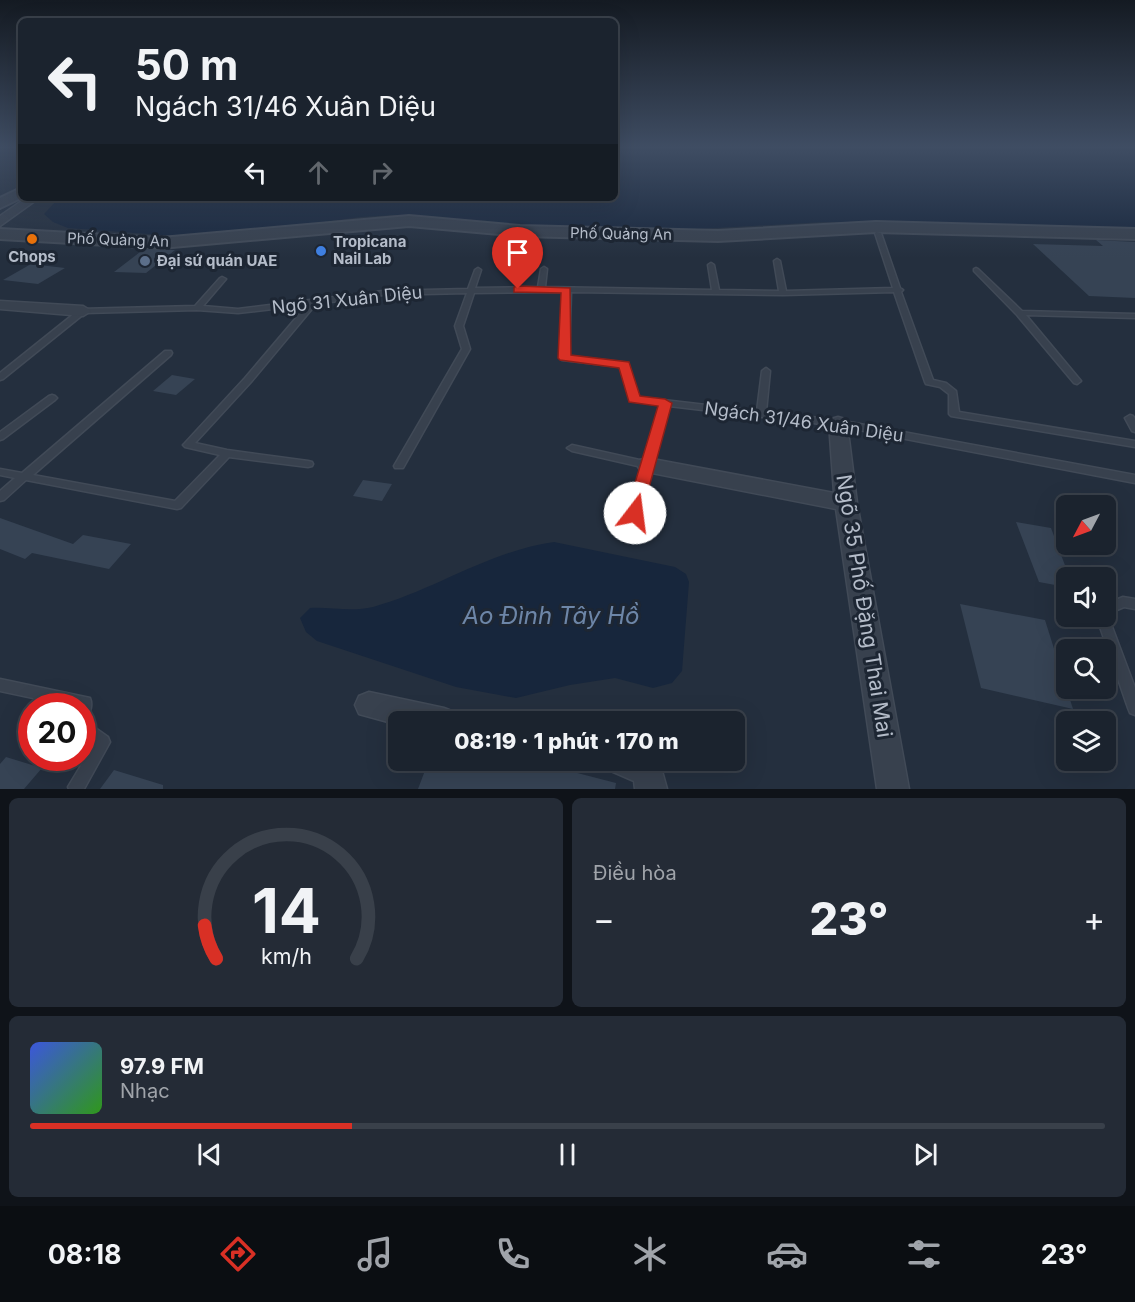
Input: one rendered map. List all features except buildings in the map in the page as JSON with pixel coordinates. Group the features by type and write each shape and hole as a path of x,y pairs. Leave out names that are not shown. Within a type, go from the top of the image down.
{"street":[{"path":"0,204 18,194"},
{"path":"0,222 29,201"},
{"name":"Phố Quảng An","path":"0,234 161,243 409,221 520,231 706,236 876,227 1135,234"},
{"path":"0,306 84,311"},
{"name":"Ngõ 35 Phố Đặng Thai Mai","path":"838,423 846,502 892,789"},
{"path":"647,465 846,502"},
{"path":"369,705 395,711"},
{"path":"648,771 651,789"}],"lane":[{"path":"878,233 899,290 912,338 929,382 943,385 953,393 954,414 1135,444"},
{"path":"777,261 783,293"},
{"path":"711,266 716,292"},
{"path":"541,289 544,269"},
{"path":"399,466 466,349 459,326 478,270"},
{"path":"976,270 1020,313 1077,381"},
{"path":"197,308 222,279"},
{"name":"Ngõ 31 Xuân Diệu","path":"84,311 197,308 238,311 383,292 541,289 783,293 899,290"},
{"name":"Ngách 31/46 Xuân Diệu","path":"567,290 565,358 625,364 634,399 838,423 1135,479"},
{"path":"308,464 227,453 188,445 248,380 314,301"},
{"path":"0,377 84,311"},
{"path":"1020,313 1135,316"},
{"path":"0,497 27,477 168,353"},
{"path":"761,414 766,371"},
{"path":"0,437 52,398"},
{"path":"635,513 665,403"},
{"path":"1130,418 1135,429"},
{"path":"572,448 647,465"},
{"path":"0,472 177,505 227,453"},
{"path":"1135,604 1123,602 1106,609 1105,624 1135,708"},
{"path":"0,685 38,693"},
{"path":"96,737 103,742 96,754"},
{"path":"76,787 86,771"}],"water":[{"path":"618,185 1135,185 1135,229 824,222 661,231 515,225 395,215 176,236 68,228 53,222 44,214 56,201 618,201"},
{"name":"Ao Đình Tây Hồ","path":"554,542 675,567 686,574 689,582 682,671 672,683 653,688 615,678 570,685 516,698 456,687 317,641 306,632 300,618 310,608 373,607 396,600 507,554"}],"place":[{"name":"Chops","path":"32,239"},
{"name":"Tropicana Nail Lab","path":"321,251"},
{"name":"Đại sứ quán UAE","path":"145,261"}],"route":[{"path":"518,289 567,290 565,358 625,364 634,399 665,403 635,513"}]}
